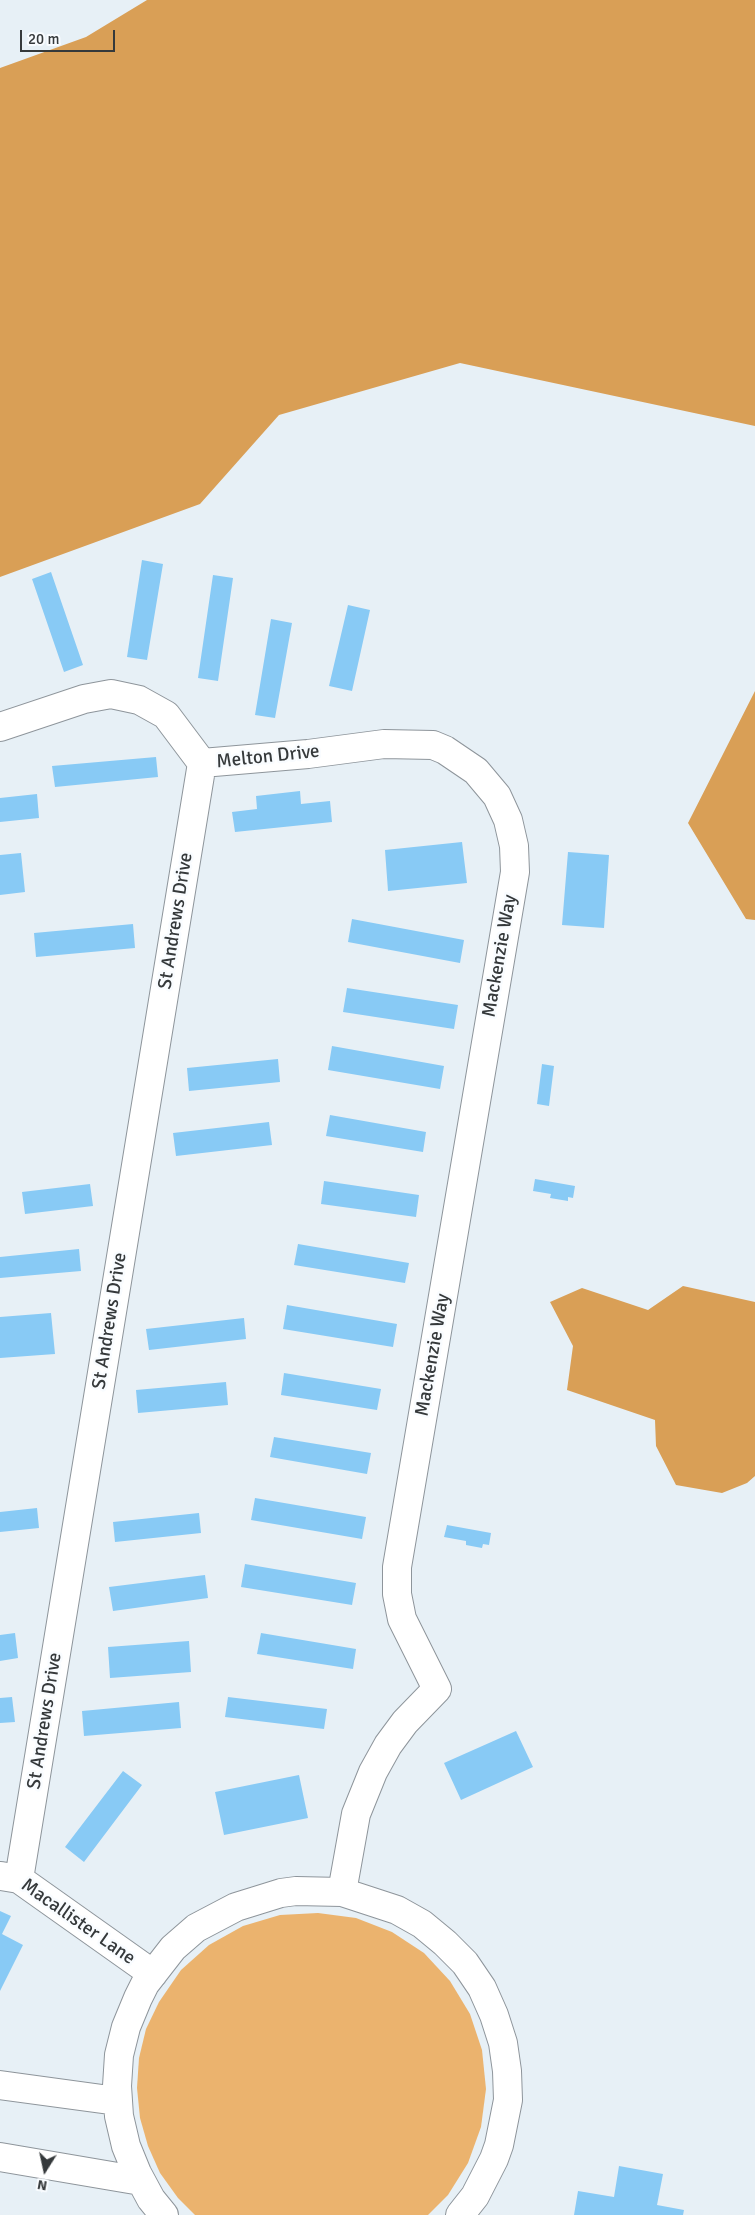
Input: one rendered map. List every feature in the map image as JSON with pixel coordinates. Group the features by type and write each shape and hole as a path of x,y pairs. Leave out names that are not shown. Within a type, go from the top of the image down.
{"street":[{"name":"Melton Drive","path":"0,727 84,699 111,694 140,700 166,715 202,763 308,754 384,744 421,743 445,750 476,770 492,791"},
{"name":"St Andrews Drive","path":"9,1877 202,763"},
{"name":"Mackenzie Way","path":"342,1892 356,1814 373,1772 388,1745 405,1722 437,1689 400,1612 397,1594 397,1567 515,872 514,846 508,820 492,791"},
{"name":"Macallister Lane","path":"9,1877 153,1974"},
{"path":"164,2215 151,2199 141,2181 126,2146 118,2101 117,2072 126,2027 138,1998 173,1948 196,1928 236,1907 288,1892 342,1892 397,1910 422,1924 445,1943 465,1963 482,1988 499,2028 507,2071 506,2114 499,2145 489,2172 460,2215"},
{"path":"0,2085 118,2101"},
{"path":"0,2157 141,2181"}],"shaded area":[{"path":"147,0 755,0 755,426 460,363 279,415 200,504 0,577 0,68 86,37"},
{"path":"755,691 755,920 746,919 688,823"},
{"path":"683,1286 755,1302 755,1476 747,1483 722,1493 676,1485 656,1446 655,1420 567,1390 573,1346 550,1302 582,1288 648,1310"},
{"path":"318,1913 356,1918 392,1932 424,1953 450,1981 470,2014 482,2050 486,2089 481,2127 468,2163 448,2195 428,2215 195,2215 178,2198 160,2173 148,2146 140,2118 137,2088 139,2058 146,2029 159,2002 181,1970 209,1945 243,1926 280,1915"}],"building":[{"path":"142,560 163,564 147,660 127,657"},
{"path":"51,572 83,665 64,672 32,579"},
{"path":"213,575 233,578 218,681 198,678"},
{"path":"348,605 370,610 352,691 329,686"},
{"path":"271,619 292,623 275,718 255,715"},
{"path":"156,757 158,777 55,787 52,766"},
{"path":"300,791 301,804 330,801 332,822 235,832 232,812 257,809 256,796"},
{"path":"37,794 39,818 0,822 0,798"},
{"path":"462,842 467,883 388,891 385,850"},
{"path":"568,852 609,855 604,928 562,925"},
{"path":"21,853 25,892 0,895 0,855"},
{"path":"352,919 464,940 460,963 348,942"},
{"path":"133,924 135,948 36,957 34,933"},
{"path":"347,988 458,1005 454,1029 343,1012"},
{"path":"332,1046 444,1066 440,1089 328,1070"},
{"path":"278,1059 280,1082 189,1091 187,1068"},
{"path":"542,1064 554,1066 549,1106 537,1104"},
{"path":"330,1115 426,1132 423,1152 326,1136"},
{"path":"269,1122 272,1145 176,1156 173,1133"},
{"path":"535,1179 575,1186 573,1198 568,1197 568,1201 550,1198 551,1194 533,1191"},
{"path":"324,1181 419,1195 416,1217 321,1204"},
{"path":"90,1184 93,1206 25,1214 22,1192"},
{"path":"298,1244 409,1263 405,1283 294,1265"},
{"path":"79,1249 81,1271 0,1278 0,1257"},
{"path":"287,1305 397,1324 393,1347 283,1329"},
{"path":"51,1313 55,1354 0,1358 0,1317"},
{"path":"244,1318 246,1339 149,1350 146,1329"},
{"path":"284,1373 381,1389 377,1410 281,1395"},
{"path":"226,1382 228,1405 138,1413 136,1390"},
{"path":"274,1437 371,1453 367,1474 270,1457"},
{"path":"255,1498 366,1517 362,1539 251,1520"},
{"path":"37,1508 39,1528 0,1532 0,1512"},
{"path":"199,1513 201,1533 115,1542 113,1522"},
{"path":"447,1525 491,1533 489,1545 483,1544 482,1548 466,1545 466,1541 444,1537"},
{"path":"245,1564 356,1583 352,1605 241,1587"},
{"path":"205,1575 208,1598 113,1611 109,1587"},
{"path":"15,1633 18,1658 0,1661 0,1635"},
{"path":"261,1633 356,1649 353,1669 257,1654"},
{"path":"189,1641 191,1672 110,1678 108,1647"},
{"path":"12,1697 15,1722 0,1723 0,1698"},
{"path":"228,1697 327,1709 324,1729 225,1717"},
{"path":"179,1702 181,1728 84,1736 82,1711"},
{"path":"516,1731 533,1767 461,1800 444,1763"},
{"path":"123,1771 142,1785 84,1862 65,1847"},
{"path":"299,1775 308,1818 224,1835 215,1792"},
{"path":"0,1911 11,1916 2,1934 23,1945 0,1991"},
{"path":"619,2166 663,2174 657,2205 684,2210 683,2215 574,2215 578,2191 614,2197"}]}
